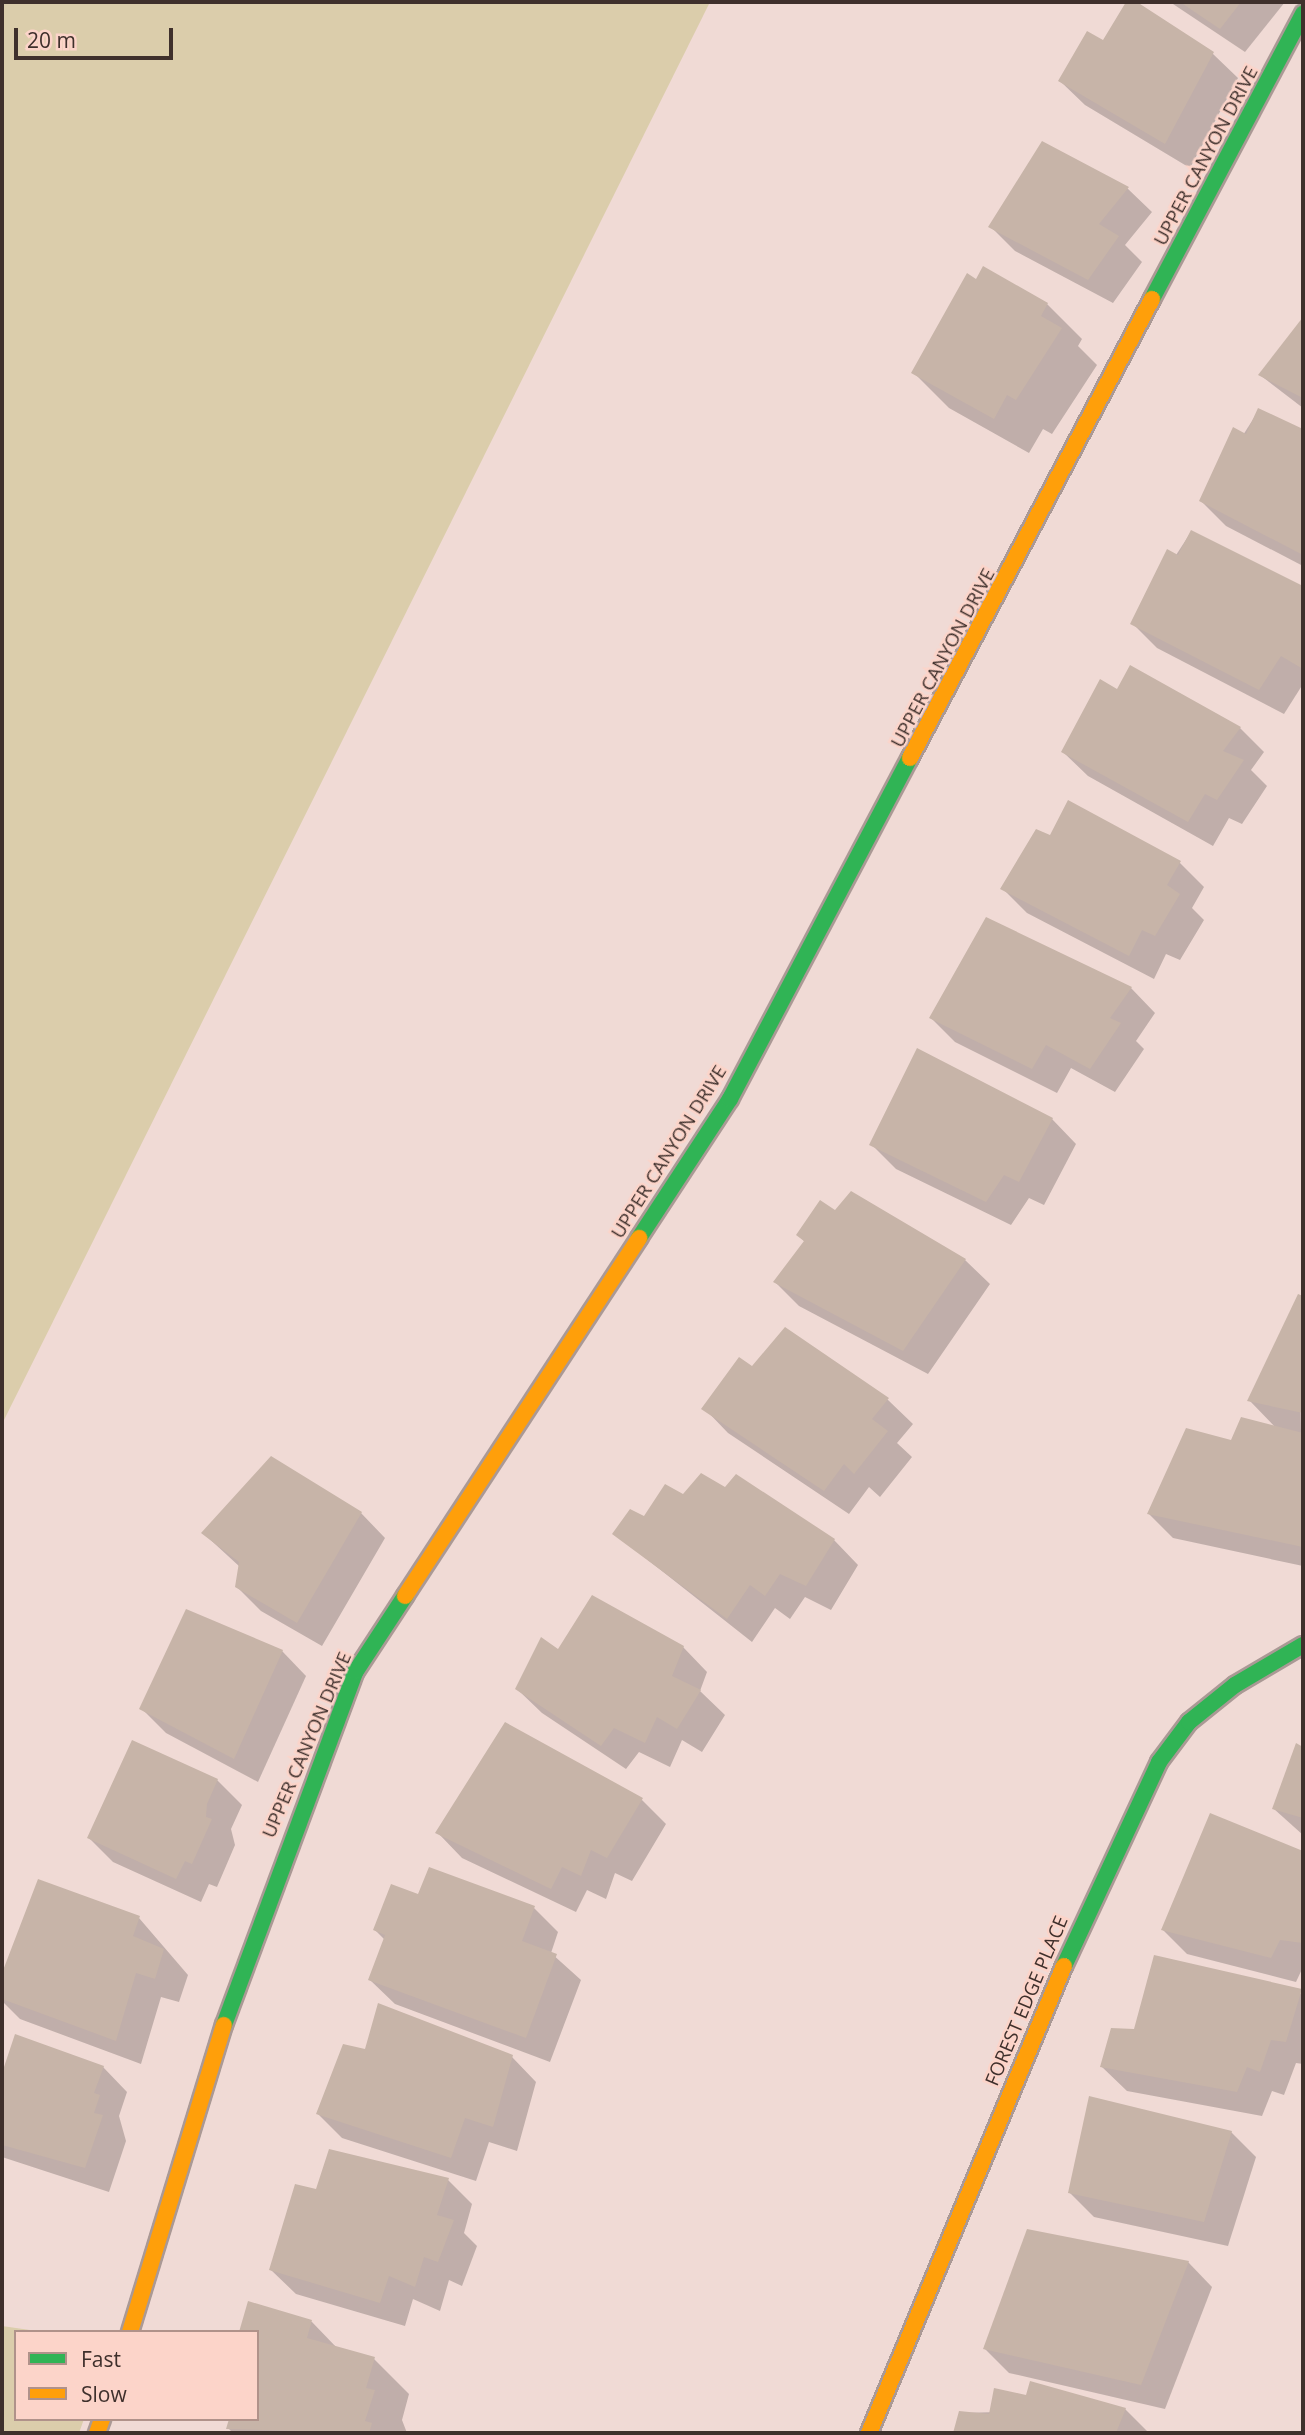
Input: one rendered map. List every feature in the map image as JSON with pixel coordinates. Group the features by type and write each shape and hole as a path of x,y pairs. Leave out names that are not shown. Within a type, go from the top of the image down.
{"street":[{"name":"UPPER CANYON DRIVE","path":"131,2330 244,1958 356,1671 730,1099 1303,14"},
{"name":"FOREST EDGE PLACE","path":"869,2433 1071,1950 1159,1762 1189,1722 1235,1685 1303,1645"}],"shaded area":[{"path":"2,2 710,2 2,1424"},
{"path":"2,2326 30,2330 14,2330 14,2421 83,2421 79,2433 2,2433"}],"building":[{"path":"1126,2 1137,2 1214,52 1165,144 1058,81 1087,31 1103,40"},
{"path":"1180,2 1241,2 1220,29"},
{"path":"1042,141 1129,187 1099,224 1119,236 1088,280 988,227"},
{"path":"983,266 1048,303 1041,316 1062,328 1016,400 1007,395 994,419 911,373 967,273 976,279"},
{"path":"1303,317 1303,398 1258,375"},
{"path":"1258,408 1303,429 1303,555 1199,501 1233,427 1246,434"},
{"path":"1191,530 1303,586 1303,669 1281,656 1259,690 1130,624 1167,549 1178,555"},
{"path":"1130,665 1241,727 1223,751 1244,760 1217,800 1205,794 1188,822 1061,752 1100,679 1117,689"},
{"path":"1068,800 1181,861 1167,885 1180,894 1155,936 1142,930 1129,956 1000,889 1036,829 1050,835"},
{"path":"986,917 1132,987 1110,1018 1121,1023 1090,1069 1046,1045 1032,1069 929,1018"},
{"path":"917,1048 1053,1118 1019,1182 1004,1175 986,1202 869,1145"},
{"path":"851,1191 966,1259 903,1351 773,1282 804,1241 796,1235 820,1200 835,1210"},
{"path":"1298,1294 1303,1296 1303,1413 1247,1401"},
{"path":"785,1327 889,1398 872,1419 888,1431 854,1474 844,1464 824,1491 701,1409 739,1357 752,1366"},
{"path":"1241,1417 1303,1433 1303,1547 1147,1514 1186,1428 1231,1440"},
{"path":"271,1456 362,1512 297,1623 235,1587 239,1562 201,1533"},
{"path":"701,1473 725,1487 736,1474 835,1539 806,1586 780,1574 765,1596 750,1585 727,1619 612,1534 630,1509 644,1516 665,1484 683,1494"},
{"path":"592,1595 684,1646 672,1676 701,1690 677,1729 657,1717 645,1743 614,1728 601,1746 515,1689 541,1637 558,1649"},
{"path":"186,1609 283,1650 234,1759 139,1709"},
{"path":"505,1722 643,1798 607,1858 591,1850 581,1876 562,1867 551,1889 435,1833"},
{"path":"132,1740 218,1779 207,1804 206,1817 212,1819 192,1864 185,1861 176,1879 87,1838"},
{"path":"1296,1743 1303,1747 1303,1818 1272,1809"},
{"path":"1210,1813 1303,1851 1303,1943 1280,1940 1271,1958 1161,1930"},
{"path":"429,1867 535,1906 522,1941 557,1954 526,2038 368,1980 385,1935 373,1930 391,1884 418,1894"},
{"path":"38,1879 140,1916 133,1936 164,1949 155,1979 136,1973 116,2041 2,1999 2,1973"},
{"path":"1154,1955 1302,1989 1286,2042 1271,2040 1260,2072 1247,2067 1237,2092 1100,2067 1111,2028 1134,2029"},
{"path":"378,2003 513,2055 493,2127 465,2118 451,2158 316,2114 343,2044 365,2049"},
{"path":"15,2034 104,2066 94,2093 100,2095 94,2113 103,2115 85,2168 2,2145 2,2073"},
{"path":"1089,2096 1232,2131 1204,2222 1068,2193"},
{"path":"329,2149 449,2178 437,2215 454,2220 438,2262 424,2257 415,2287 389,2276 380,2303 269,2270 295,2184 316,2189"},
{"path":"1027,2229 1189,2261 1141,2385 983,2349"},
{"path":"248,2301 312,2320 307,2338 375,2357 366,2388 375,2390 365,2421 372,2423 369,2433 226,2429 228,2421 259,2421 259,2330 240,2330"},
{"path":"1030,2381 1126,2408 1116,2433 953,2433 959,2411 989,2414 994,2388 1026,2395"}],"traffic: fast":[{"path":"1152,299 1303,14"},
{"path":"639,1238 730,1099 910,758"},
{"path":"224,2025 356,1671 405,1596"},
{"path":"1064,1966 1159,1762 1189,1722 1235,1685 1303,1645"}],"traffic: slow":[{"path":"910,758 1152,299"},
{"path":"405,1596 639,1238"},
{"path":"869,2433 1064,1966"},
{"path":"131,2330 224,2025"},
{"path":"97,2433 101,2421"}]}
